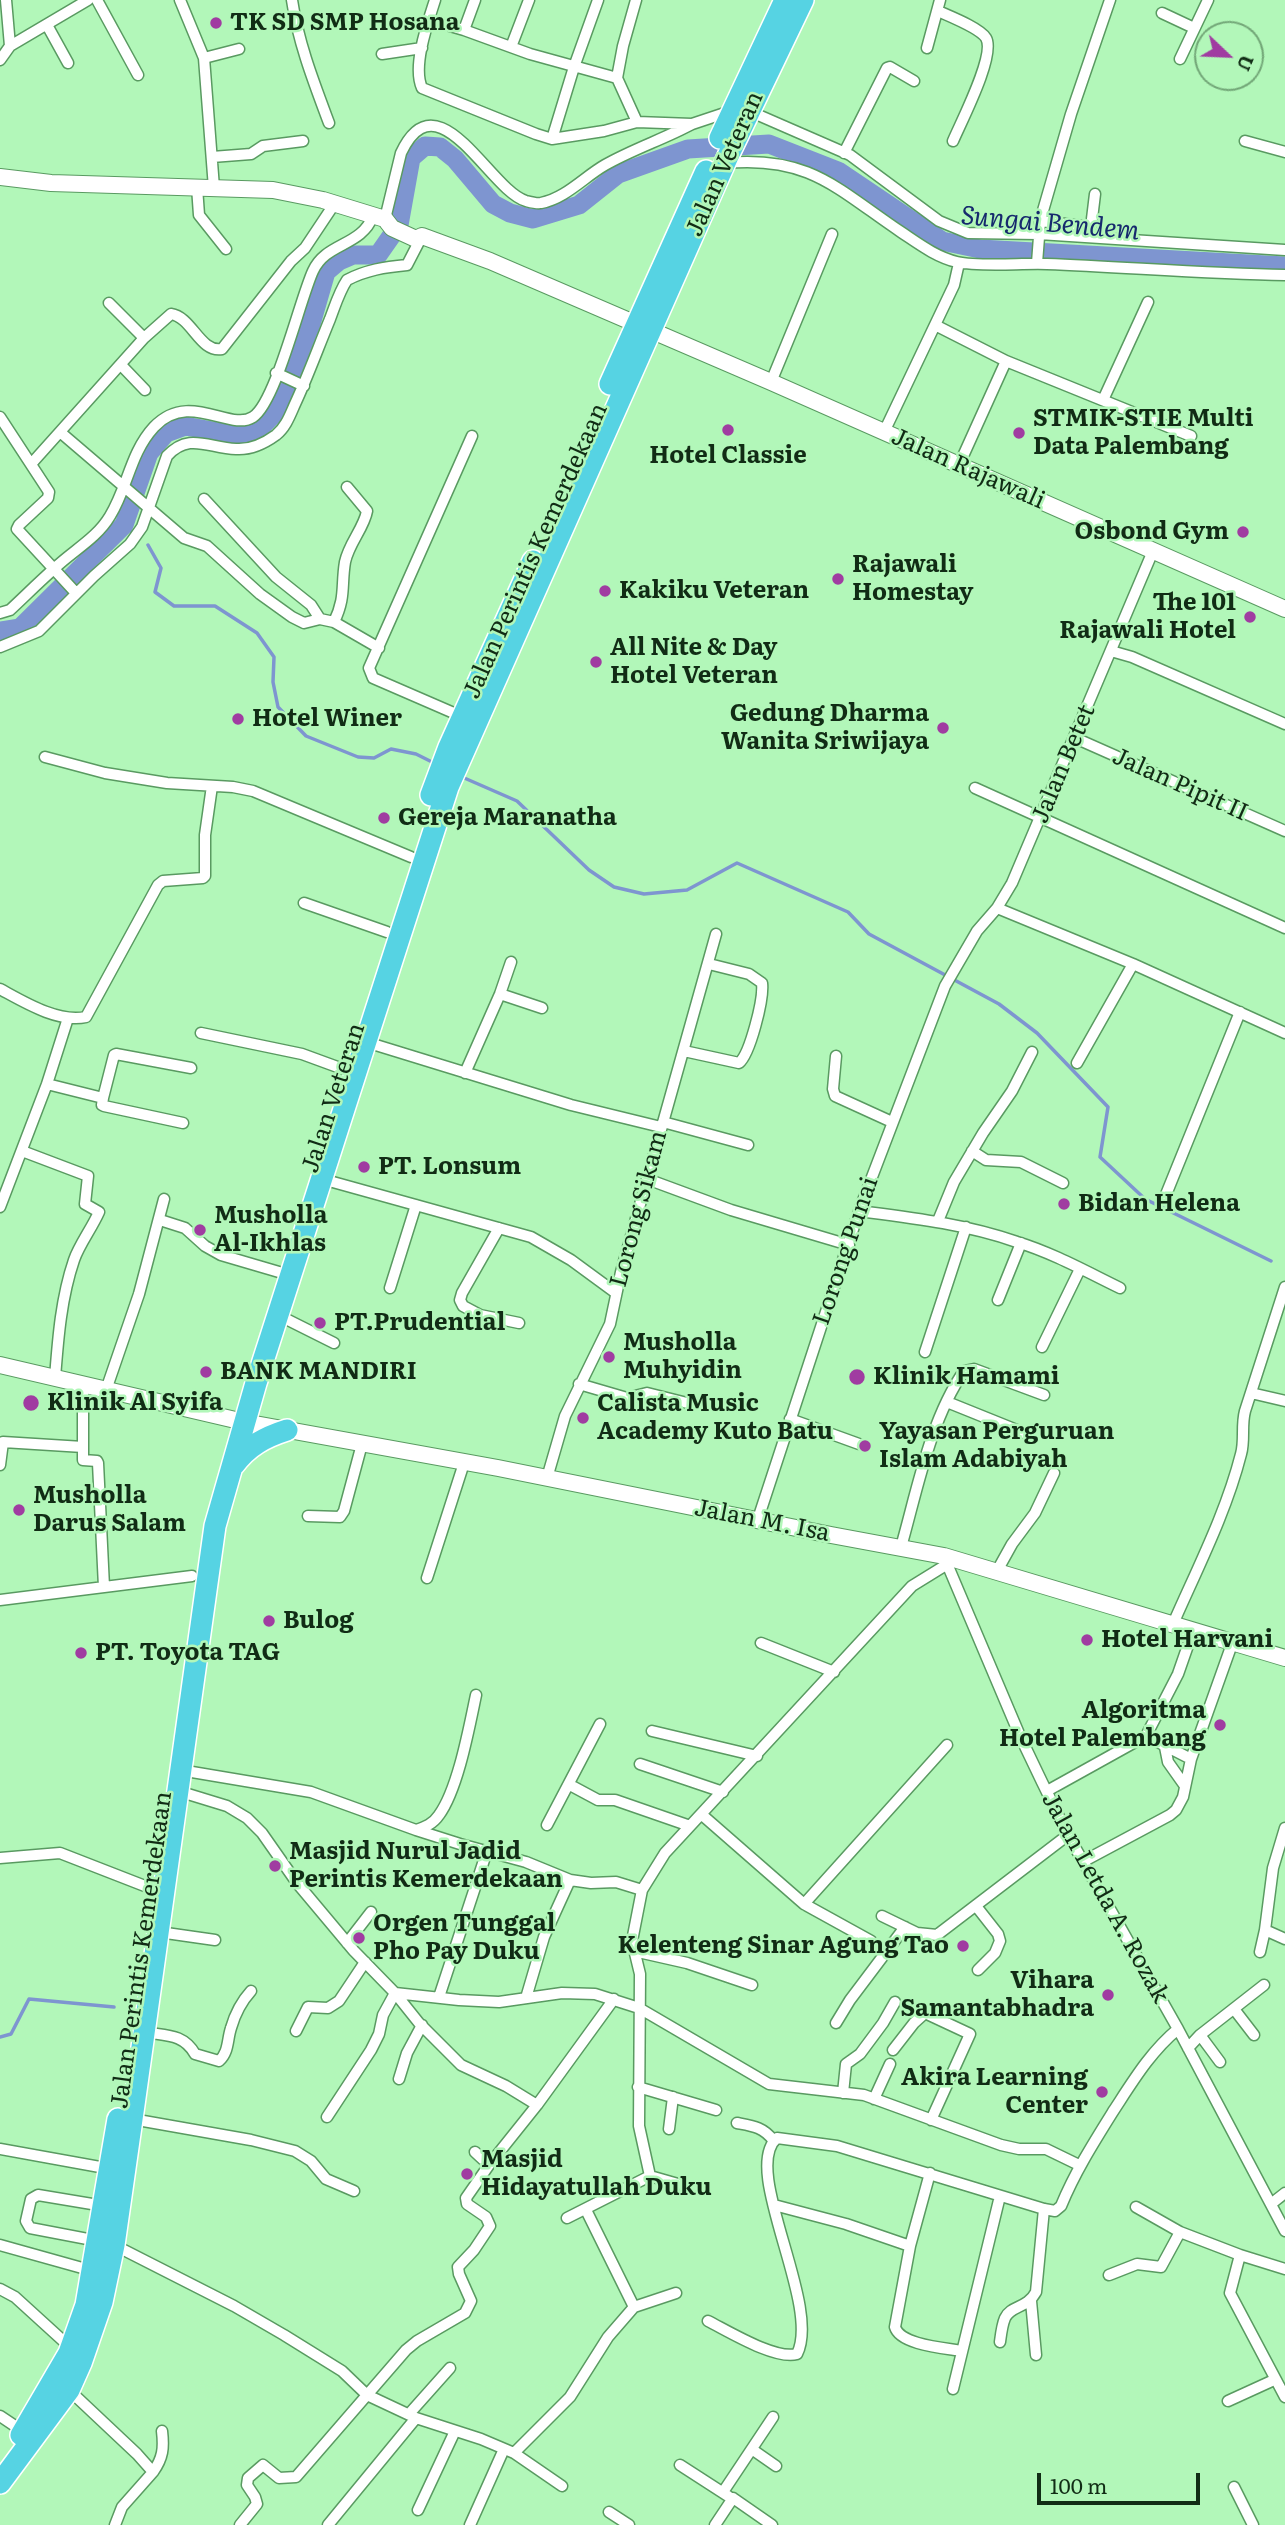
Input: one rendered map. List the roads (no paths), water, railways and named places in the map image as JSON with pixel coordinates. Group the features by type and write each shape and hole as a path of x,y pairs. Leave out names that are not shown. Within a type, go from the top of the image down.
{"highway":[{"name":"Jalan Veteran","path":"645,329 722,159 785,0"},
{"name":"Jalan Veteran","path":"739,115 803,0"},
{"name":"Jalan Perintis Kemerdekaan","path":"443,782 645,329"},
{"name":"Jalan Veteran","path":"238,1421 279,1272 411,857 443,782"},
{"name":"Jalan Veteran","path":"238,1421 278,1315 322,1180 443,782"},
{"name":"Jalan Perintis Kemerdekaan","path":"0,2462 29,2435 57,2378 71,2348 86,2305 93,2271 106,2243 104,2206 117,2170 136,1997 192,1576 238,1421"},
{"path":"0,2483 29,2435 69,2390 102,2302 106,2243 117,2170 132,2119 159,1932 208,1525 231,1469 238,1421"},
{"path":"231,1469 245,1452 257,1443 287,1430"}],"street":[{"path":"6,0 10,46"},
{"path":"0,60 10,46 88,0"},
{"path":"97,0 138,75"},
{"path":"180,0 204,58 214,188"},
{"path":"292,0 306,56 328,123"},
{"path":"435,0 422,48 419,80 422,88 552,139 604,131 637,122 692,124 739,115 844,153 939,221 968,233 1285,250"},
{"path":"464,30 475,0"},
{"path":"511,47 529,0"},
{"path":"552,139 573,68 598,0"},
{"path":"636,0 617,78 637,122"},
{"path":"1037,261 1040,221 1071,114 1110,0"},
{"path":"1198,21 1208,0"},
{"path":"927,48 939,5 982,33 988,45 985,64 953,141"},
{"path":"1162,13 1194,28 1180,59"},
{"path":"429,20 573,68 617,78"},
{"path":"47,25 68,63"},
{"path":"382,54 422,48"},
{"path":"204,58 239,49"},
{"path":"844,153 887,68 890,67 914,81"},
{"path":"0,613 10,610 58,572 96,535 128,490 130,466 140,443 166,415 174,412 195,412 250,419 264,405 279,374 319,260 383,221 401,153 419,130 436,127 450,131 506,188 520,199 540,203 568,191 605,165 692,124"},
{"path":"212,157 251,154 263,146 303,141"},
{"path":"1244,141 1285,152"},
{"path":"722,159 768,162 811,172 842,189 935,255 959,263 1037,261 1285,275"},
{"name":"Jalan Rajawali","path":"0,177 51,183 273,190 335,203 419,237 490,261 1285,609"},
{"path":"197,187 199,215 226,248"},
{"path":"1040,221 1091,227 1096,194"},
{"path":"32,463 144,338 172,314 176,314 210,348 222,349 291,261 305,248 335,203"},
{"path":"771,382 832,234"},
{"path":"0,648 39,631 74,591 130,544 139,532 167,456 175,447 182,443 196,443 247,449 265,442 282,429 347,280 360,273 383,267 407,265 419,237"},
{"path":"884,432 954,285 959,263"},
{"path":"1103,400 1147,302"},
{"path":"109,303 144,338"},
{"path":"935,325 1006,361 1191,436"},
{"path":"958,465 1006,361"},
{"path":"121,365 145,390"},
{"path":"279,374 301,384"},
{"path":"0,417 32,463 49,496 17,529 74,591"},
{"path":"60,432 186,539 207,546 260,594 292,617 308,623 320,619 334,622 379,648"},
{"path":"470,720 373,678 369,668 472,436"},
{"path":"334,622 343,601 345,564 351,543 367,512 347,487"},
{"path":"204,499 276,577 311,605 320,619"},
{"name":"Jalan Betet","path":"945,986 977,931 998,908 1012,883 1153,551"},
{"path":"1111,651 1132,657 1285,724"},
{"name":"Jalan Pipit II","path":"1075,738 1285,831"},
{"path":"44,757 105,773 167,783 253,791 411,857"},
{"path":"0,989 27,1004 68,1018 86,1017 158,885 163,880 205,876 205,835 212,786"},
{"path":"975,788 1285,928"},
{"path":"304,903 387,932"},
{"path":"998,908 1133,964 1285,1033"},
{"name":"Lorong Sikam","path":"547,1478 565,1416 605,1337 716,934"},
{"path":"466,1073 511,962"},
{"path":"684,1051 735,1063 742,1061 747,1052 761,999 762,983 748,974 709,964"},
{"path":"1077,1063 1133,964"},
{"name":"Lorong Punai","path":"758,1519 859,1211 945,986"},
{"path":"500,994 542,1008"},
{"path":"1165,1197 1240,1012"},
{"path":"0,1207 5,1180 22,1151 68,1018"},
{"path":"201,1033 302,1054 343,1069"},
{"path":"366,1042 571,1105 748,1145"},
{"path":"938,1221 954,1182 1002,1108 1032,1052"},
{"path":"183,1123 104,1106 102,1103 116,1054 191,1068"},
{"path":"835,1056 832,1088 835,1096 891,1122"},
{"path":"47,1084 103,1098"},
{"path":"22,1151 88,1176 85,1204 99,1211 75,1258 59,1335 55,1378"},
{"path":"972,1151 986,1160 1021,1162 1063,1183"},
{"path":"647,1179 731,1210 849,1245"},
{"path":"322,1180 541,1241 617,1293"},
{"path":"106,1390 139,1294 164,1199"},
{"path":"390,1288 416,1205"},
{"path":"859,1211 938,1221 1021,1243 1120,1288"},
{"path":"160,1220 183,1227 205,1246 221,1255 279,1272"},
{"path":"925,1352 966,1227"},
{"path":"499,1228 460,1300 463,1306 480,1315 519,1323"},
{"path":"998,1300 1021,1243"},
{"path":"1042,1347 1080,1269"},
{"path":"1173,1625 1220,1514 1239,1461 1242,1450 1242,1422 1285,1287"},
{"path":"278,1315 334,1343"},
{"name":"Jalan M. Isa","path":"0,1366 238,1421 901,1547 997,1571 1285,1658"},
{"path":"901,1547 931,1445 947,1402 962,1373 970,1369 1044,1395"},
{"path":"579,1384 627,1398 647,1393 691,1404"},
{"path":"83,1385 83,1460 98,1463 104,1587"},
{"path":"1251,1392 1285,1401"},
{"path":"947,1402 1024,1433"},
{"path":"790,1419 859,1444"},
{"path":"0,1465 3,1442 83,1447"},
{"path":"308,1516 340,1517 362,1444"},
{"path":"427,1578 464,1463"},
{"path":"997,1571 1012,1544 1035,1513 1054,1473"},
{"path":"650,2176 639,2126 640,1974 632,1941 642,1889 654,1867 701,1814 912,1586 945,1560"},
{"name":"Jalan Letda A. Rozak","path":"945,1560 1020,1736 1068,1835 1178,2029 1285,2231"},
{"path":"0,1600 192,1576"},
{"path":"1047,1791 1146,1736 1178,1674 1193,1630"},
{"path":"761,1643 834,1672"},
{"path":"1084,1861 1170,1815 1180,1804 1191,1759 1232,1644"},
{"path":"416,1830 433,1821 448,1799 476,1695"},
{"path":"547,1825 600,1724"},
{"path":"652,1731 757,1756"},
{"path":"1146,1736 1191,1759"},
{"path":"804,1904 947,1745"},
{"path":"1166,1747 1168,1762 1185,1786"},
{"path":"640,1764 723,1792"},
{"path":"179,1781 311,1792 416,1830 526,1861 570,1881 616,1882 642,1889"},
{"path":"179,1781 247,1818 262,1833 297,1883 347,1942 461,2064 537,2105"},
{"path":"569,1785 598,1800 615,1800 690,1826"},
{"path":"701,1814 804,1904 870,1941"},
{"path":"1260,1952 1273,1868 1285,1828"},
{"path":"882,1916 917,1933 937,1935 1068,1835"},
{"path":"439,1997 487,1851"},
{"path":"0,1858 60,1853 150,1888"},
{"path":"526,1998 544,1937 570,1881"},
{"path":"976,1906 998,1934 1000,1941 995,1953 978,1970"},
{"path":"347,1942 371,1912"},
{"path":"836,2023 905,1927"},
{"path":"1265,1930 1285,1939"},
{"path":"159,1932 215,1940"},
{"path":"634,1951 687,1963 752,1985"},
{"path":"296,2031 308,2007 328,2008 339,2001 365,1962"},
{"path":"1188,2048 1200,2035 1264,1985"},
{"path":"144,2032 179,2038 188,2043 195,2054 219,2061 226,2055 231,2029 242,2001 251,1991"},
{"path":"395,1993 499,2002 579,1992 614,1998 639,2008 763,2082 874,2099 1019,2149 1052,2151 1079,2165"},
{"path":"327,2117 380,2034 383,2015 395,1993"},
{"path":"240,2525 257,2504 247,2485 248,2478 263,2465 279,2478 296,2477 416,2340 469,2309 471,2301 458,2274 458,2267 474,2250 490,2226 486,2217 467,2204 466,2198 614,1998"},
{"path":"843,2093 846,2064 860,2054 883,2024 895,2002"},
{"path":"1234,2009 1254,2035"},
{"path":"893,2050 925,2013 970,2034 931,2120"},
{"path":"399,2079 407,2053 422,2025"},
{"path":"773,2140 783,2137 837,2146 1055,2211 1061,2206 1079,2165 1147,2060 1178,2029"},
{"path":"1200,2035 1220,2062"},
{"path":"874,2099 890,2064"},
{"path":"638,2087 716,2110"},
{"path":"669,2129 673,2096"},
{"path":"132,2119 240,2138 295,2151 311,2161 326,2179 354,2191"},
{"path":"737,2123 759,2127 773,2140"},
{"path":"708,2321 768,2350 797,2354 802,2340 802,2320 768,2178 769,2150 773,2140"},
{"path":"0,2149 117,2170"},
{"path":"475,2152 489,2165"},
{"path":"930,2173 910,2246 899,2298 896,2332 908,2340 962,2351"},
{"path":"567,2218 650,2176 678,2184"},
{"path":"1271,2204 1285,2193"},
{"path":"104,2206 38,2194 31,2199 26,2221 30,2228 106,2243 234,2306 342,2371 367,2395 412,2416 509,2451 562,2486"},
{"path":"953,2389 1000,2196"},
{"path":"774,2205 835,2220 910,2246"},
{"path":"1136,2207 1180,2232 1285,2269"},
{"path":"1036,2355 1031,2301 1036,2292 1044,2209"},
{"path":"586,2210 634,2307"},
{"path":"1109,2275 1138,2264 1161,2267 1180,2232"},
{"path":"0,2245 93,2271"},
{"path":"1240,2255 1230,2293 1285,2397"},
{"path":"0,2289 15,2297 71,2348"},
{"path":"470,2525 509,2451 570,2397 608,2337 634,2307 676,2293"},
{"path":"1000,2342 1005,2317 1012,2310 1031,2301"},
{"path":"328,2525 450,2368"},
{"path":"1228,2401 1274,2380"},
{"path":"69,2390 153,2472"},
{"path":"0,2416 29,2435"},
{"path":"716,2525 728,2495 773,2417"},
{"path":"115,2525 122,2507 153,2472 163,2455 162,2431"},
{"path":"418,2510 455,2431"},
{"path":"753,2450 776,2466"},
{"path":"680,2465 772,2525"},
{"path":"1234,2487 1253,2525"},
{"path":"609,2512 629,2525"}],"waterway":[{"name":"Sungai Bendem","path":"0,631 20,628 124,525 149,453 166,433 185,426 240,436 260,428 276,412 311,324 326,272 339,261 353,255 378,255 399,225 411,158 425,146 440,147 455,159 493,204 510,213 533,219 579,205 618,174 688,149 769,144 838,171 942,241 980,249 1285,266"},
{"path":"124,525 132,532"},
{"path":"148,545 161,568 155,592 174,606 215,606 257,633 274,657 273,682 278,707 306,736 358,757 374,758 391,749 416,754 436,764"},
{"path":"462,777 517,801 589,870 614,887 644,894 687,890 737,863 848,912 869,934 999,1004 1037,1033 1108,1107 1100,1157 1145,1199 1271,1261"},
{"path":"0,2037 11,2034 29,1999 114,2007"}],"place":[{"name":"TK SD SMP Hosana","path":"216,23"},
{"name":"Hotel Classie","path":"728,430"},
{"name":"STMIK-STIE Multi Data Palembang","path":"1019,433"},
{"name":"Osbond Gym","path":"1243,532"},
{"name":"Rajawali Homestay","path":"838,579"},
{"name":"Kakiku Veteran","path":"605,591"},
{"name":"The 101 Rajawali Hotel","path":"1250,617"},
{"name":"All Nite & Day Hotel Veteran","path":"596,662"},
{"name":"Hotel Winer","path":"238,719"},
{"name":"Gedung Dharma Wanita Sriwijaya","path":"943,728"},
{"name":"Gereja Maranatha","path":"384,818"},
{"name":"PT. Lonsum","path":"364,1167"},
{"name":"Bidan Helena","path":"1064,1204"},
{"name":"Musholla Al-Ikhlas","path":"200,1230"},
{"name":"PT.Prudential","path":"320,1323"},
{"name":"Musholla Muhyidin","path":"609,1357"},
{"name":"BANK MANDIRI","path":"206,1372"},
{"name":"Klinik Hamami","path":"857,1377"},
{"name":"Klinik Al Syifa","path":"31,1403"},
{"name":"Calista Music Academy Kuto Batu","path":"583,1418"},
{"name":"Yayasan Perguruan Islam Adabiyah","path":"865,1446"},
{"name":"Musholla Darus Salam","path":"19,1510"},
{"name":"Bulog","path":"269,1621"},
{"name":"Hotel Harvani","path":"1087,1640"},
{"name":"PT. Toyota TAG","path":"81,1653"},
{"name":"Algoritma Hotel Palembang","path":"1220,1725"},
{"name":"Masjid Nurul Jadid Perintis Kemerdekaan","path":"275,1866"},
{"name":"Orgen Tunggal Pho Pay Duku","path":"359,1938"},
{"name":"Kelenteng Sinar Agung Tao","path":"963,1946"},
{"name":"Vihara Samantabhadra","path":"1108,1995"},
{"name":"Akira Learning Center","path":"1102,2092"},
{"name":"Masjid Hidayatullah Duku","path":"467,2174"}]}
